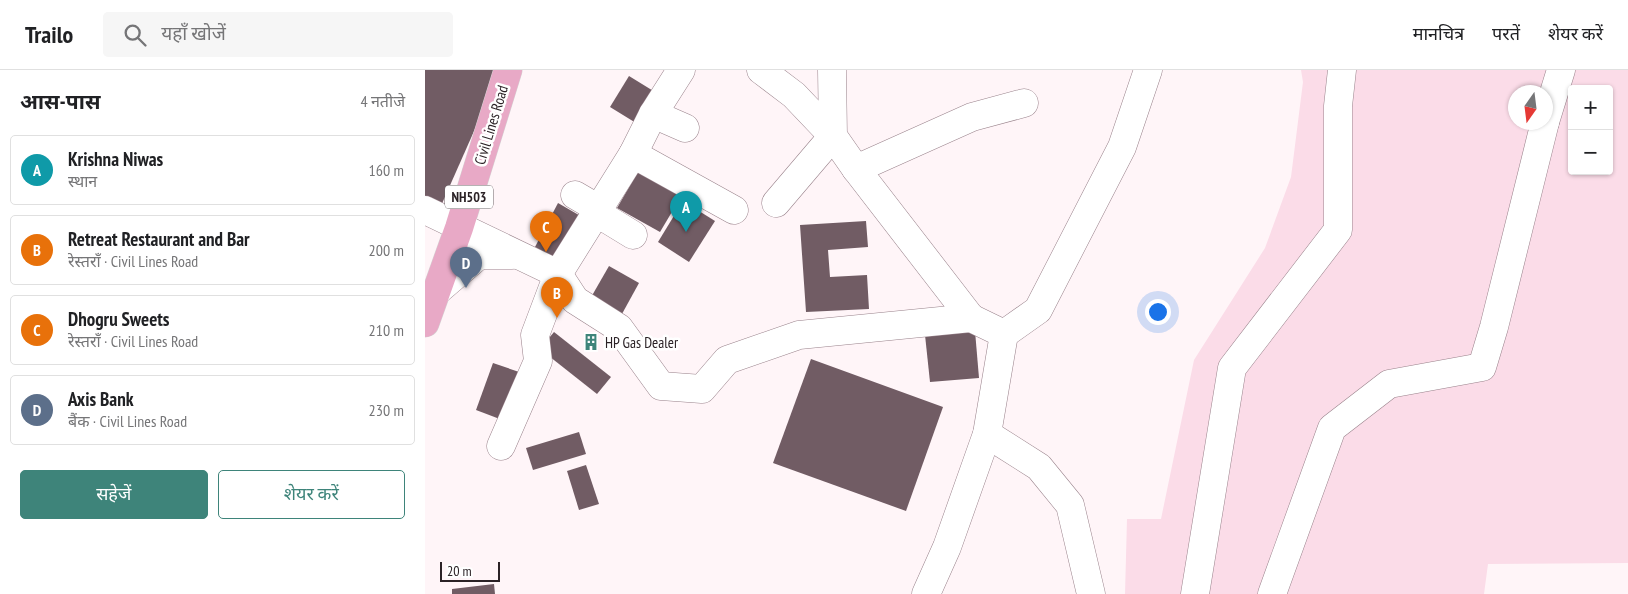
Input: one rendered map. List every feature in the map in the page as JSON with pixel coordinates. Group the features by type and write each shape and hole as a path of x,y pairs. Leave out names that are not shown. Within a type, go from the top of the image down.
{"main road":[{"name":"Civil Lines Road","path":"425,323 459,228 508,70"}],"street":[{"path":"761,70 794,94 833,136 856,169 971,318 1004,334"},
{"path":"776,203 833,136 832,70"},
{"path":"926,594 947,547 987,434 1004,334 1038,310 1122,146 1148,70"},
{"path":"1195,594 1233,368 1338,230 1339,106 1342,70"},
{"path":"1553,96 1561,70"},
{"path":"653,114 687,120 675,78"},
{"path":"501,446 538,361 535,334 558,274 633,154 653,114 675,78"},
{"path":"856,169 972,117 1024,103"},
{"path":"1272,594 1332,428 1389,384 1482,367 1494,327 1543,130"},
{"path":"633,154 734,210"},
{"path":"575,195 633,235"},
{"path":"425,210 558,274 575,300 619,328 661,386 702,389 727,360 799,335 971,318"},
{"path":"437,291 479,255 517,254"},
{"path":"987,434 1039,467 1070,505 1091,594"}],"shaded area":[{"path":"1301,70 1628,70 1628,563 1488,564 1484,594 1125,594 1127,519 1161,519 1194,360 1265,248 1291,177 1303,82"}],"building":[{"path":"425,70 493,70 494,86 440,208 425,200"},
{"path":"629,76 655,92 636,123 610,107"},
{"path":"639,170 682,195 660,232 617,208"},
{"path":"683,201 715,221 689,262 658,242"},
{"path":"558,203 584,218 560,261 535,247"},
{"path":"866,221 868,247 828,250 830,277 867,275 869,309 806,312 800,225"},
{"path":"609,266 639,283 617,323 586,306"},
{"path":"975,331 979,378 930,382 925,335"},
{"path":"554,332 611,377 597,394 540,349"},
{"name":"HP Gas Dealer","path":"589,335 598,341 593,349 584,342"},
{"path":"811,359 943,407 906,511 773,463"},
{"path":"493,363 522,373 505,421 476,410"},
{"path":"579,432 586,454 533,470 526,448"},
{"path":"586,465 599,504 579,510 567,471"},
{"path":"494,584 495,594 452,594 452,589"}],"place":[{"name":"Krishna Niwas","path":"686,232"},
{"name":"Dhogru Sweets","path":"546,252"},
{"name":"Axis Bank","path":"466,288"},
{"name":"Retreat Restaurant and Bar","path":"557,318"},
{"name":"HP Gas Dealer","path":"591,342"}]}
